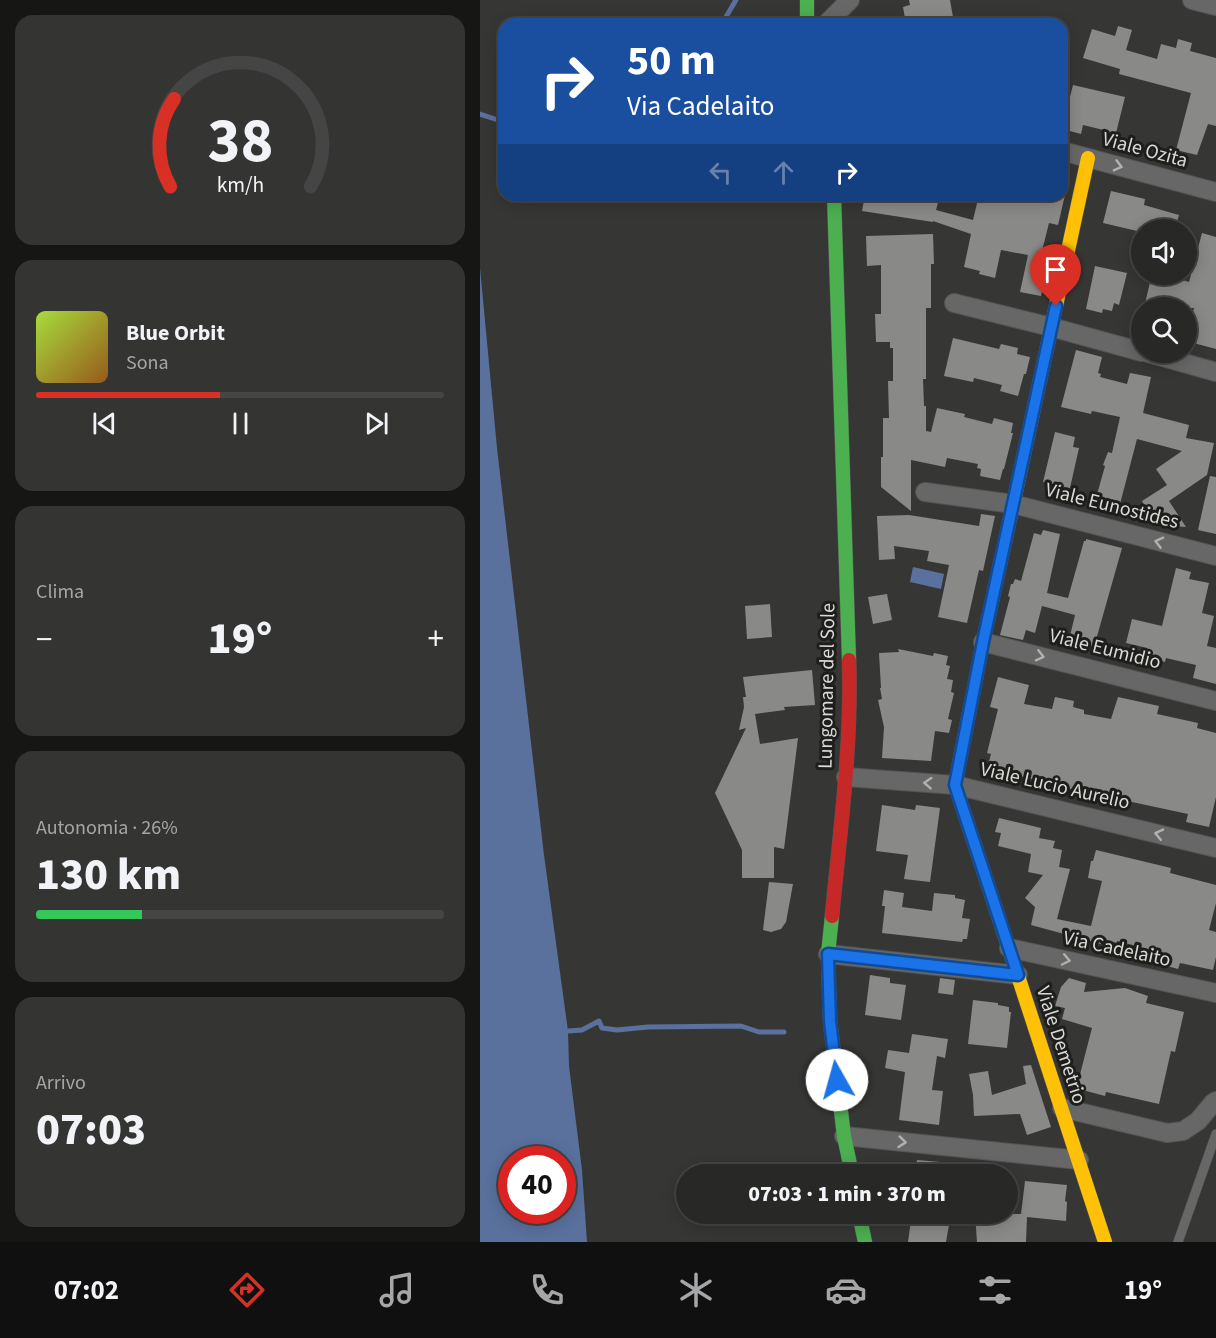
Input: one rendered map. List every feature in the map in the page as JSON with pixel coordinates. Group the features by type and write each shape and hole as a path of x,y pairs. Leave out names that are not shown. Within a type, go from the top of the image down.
{"street":[{"path":"807,0 807,18"},
{"path":"832,18 850,0"},
{"path":"1192,0 1216,6"},
{"name":"Viale Ozita","path":"1068,153 1216,192"},
{"name":"Viale Demetrio","path":"1088,158 983,642 955,785 1105,1242"},
{"name":"Lungomare del Sole","path":"834,201 850,680 846,777 828,954 830,1021 844,1136 850,1164"},
{"path":"954,303 1131,349"},
{"path":"1183,363 1216,372"},
{"name":"Viale Eunostides","path":"925,492 1013,504 1216,556"},
{"name":"Viale Eumidio","path":"983,642 1216,701"},
{"name":"Viale Lucio Aurelio","path":"846,777 955,785 1216,848"},
{"name":"Via Cadelaito","path":"1009,948 1216,993"},
{"path":"828,954 1018,975"},
{"path":"1062,1108 1167,1133 1183,1131 1198,1121 1216,1101"},
{"path":"844,1136 1079,1160"},
{"path":"861,1224 865,1242"}],"lane":[{"path":"1178,1242 1216,1134"}],"water":[{"path":"480,268 497,448 544,855 568,1031 569,1066 582,1170 587,1242 480,1242"},
{"path":"913,567 944,574 941,589 910,582"}],"building":[{"path":"909,0 950,0 953,17 905,18 903,7 910,5"},
{"path":"1118,26 1132,30 1126,50 1157,59 1161,44 1176,48 1178,39 1192,43 1190,51 1216,58 1216,126 1208,124 1197,155 1176,150 1191,93 1119,74 1120,69 1083,58 1092,29 1115,36"},
{"path":"1073,85 1125,97 1116,133 1083,125 1081,134 1068,131 1068,105"},
{"path":"1111,191 1145,199 1144,205 1179,215 1178,219 1131,219 1131,230 1103,223"},
{"path":"864,201 938,201 936,210 973,220 978,201 1064,201 1058,225 1049,223 1042,251 1051,252 1041,296 1020,292 1028,255 1001,250 995,278 979,274 980,271 964,267 971,234 933,221 862,211"},
{"path":"1202,233 1216,237 1216,349 1197,344 1197,297 1147,297 1149,285 1197,285 1197,252"},
{"path":"933,234 934,264 931,264 931,308 926,308 926,379 923,379 926,431 931,432 937,408 965,414 964,417 992,424 994,418 1013,423 1011,433 1013,433 1000,480 980,476 981,469 977,468 978,464 947,458 945,467 911,460 911,511 881,487 883,418 889,418 888,381 893,381 893,348 890,348 890,342 876,342 875,314 881,314 881,265 867,266 866,236"},
{"path":"1095,266 1127,273 1119,305 1114,303 1112,311 1103,309 1102,313 1086,309"},
{"path":"953,338 999,349 1001,344 1018,348 1017,354 1030,357 1018,396 1000,391 1002,385 974,378 973,382 944,376"},
{"path":"1076,350 1102,357 1098,373 1101,374 1100,377 1127,384 1130,373 1151,377 1143,413 1189,425 1186,438 1214,443 1207,475 1169,501 1186,527 1156,525 1142,501 1167,485 1156,469 1182,451 1137,439 1120,504 1096,498 1105,466 1103,465 1108,452 1112,453 1120,417 1092,411 1091,414 1061,407"},
{"path":"1055,432 1075,437 1073,447 1079,448 1070,488 1043,482"},
{"path":"1210,476 1216,477 1216,534 1198,530"},
{"path":"981,514 995,516 983,571 979,570 967,623 938,617 949,565 927,561 929,551 894,546 895,559 879,560 877,516 909,515 979,526"},
{"path":"1043,530 1060,534 1047,593 1068,598 1086,539 1122,548 1094,647 1069,640 1075,615 1042,606 1035,633 1026,630 1023,640 1000,635 1011,584 1015,579 1021,581 1034,533 1041,535"},
{"path":"1176,568 1191,572 1189,579 1209,583 1202,613 1214,616 1207,646 1216,648 1216,684 1193,678 1196,665 1166,658 1165,662 1141,656 1143,647 1126,643 1132,619 1162,626"},
{"path":"887,594 892,620 873,624 868,597"},
{"path":"770,604 772,637 747,639 745,606"},
{"path":"898,649 933,656 934,653 948,656 946,665 950,666 947,679 953,680 951,692 954,693 948,719 952,720 949,733 935,731 931,761 882,758 884,727 878,700 882,699 879,653 899,652"},
{"path":"812,670 815,705 784,707 785,710 755,714 760,744 798,738 784,849 774,847 774,878 742,878 742,850 715,793 746,728 739,730 744,707 743,697 746,697 743,677"},
{"path":"998,677 1029,685 1024,704 1052,709 1055,697 1074,701 1073,707 1084,710 1084,714 1111,719 1118,697 1159,706 1157,714 1198,723 1197,728 1216,733 1216,797 1209,827 1186,822 1188,814 1118,799 1116,804 1081,795 1082,792 987,769 991,754 987,753 998,709 990,707"},
{"path":"882,805 915,810 916,805 940,808 930,882 904,879 908,855 876,851"},
{"path":"999,818 1041,828 1039,838 1055,841 1053,848 1062,850 1059,867 1070,869 1057,919 1091,926 1102,881 1088,878 1096,850 1171,868 1170,873 1216,885 1216,903 1209,930 1216,932 1216,957 1213,970 1180,963 1178,969 1153,962 1156,951 1102,939 1101,944 1031,925 1035,907 1025,898 1043,875 1028,872 1031,854 998,846 1001,833 995,832"},
{"path":"769,882 793,884 786,922 781,929 771,932 763,930"},
{"path":"884,890 904,893 902,907 932,911 934,893 955,895 955,898 965,900 962,918 970,919 967,939 963,939 962,942 882,933"},
{"path":"870,975 890,978 890,983 906,985 901,1020 865,1015"},
{"path":"940,978 955,980 953,995 938,993"},
{"path":"1069,978 1086,983 1084,992 1125,988 1148,996 1146,1003 1184,1012 1175,1052 1171,1051 1159,1104 1106,1092 1105,1096 1079,1089 1078,1082 1092,1028 1062,1019 1065,1008 1055,1006 1061,987"},
{"path":"973,1000 998,1003 998,1005 1009,1007 1009,1012 1011,1012 1007,1048 968,1044"},
{"path":"912,1034 948,1039 945,1058 937,1056 932,1090 943,1091 939,1125 899,1120 905,1072 885,1068 888,1050 909,1053"},
{"path":"1031,1065 1051,1127 1027,1135 1020,1114 974,1116 969,1074 988,1071 992,1095 1026,1084 1023,1066"},
{"path":"917,1160 963,1164 916,1164"},
{"path":"1025,1181 1067,1185 1066,1221 1027,1217 1026,1242 977,1242 976,1224 1018,1224 1018,1214 1021,1214"},
{"path":"910,1224 949,1225 946,1242 908,1242"}],"waterway":[{"path":"725,18 736,0"},
{"path":"480,114 498,120"},
{"path":"568,1031 582,1030 599,1021 602,1028 617,1030 648,1027 741,1026 759,1032 784,1032"}],"traffic: fast":[{"path":"807,0 807,18"},
{"path":"834,201 849,660"},
{"path":"1011,514 955,785 1018,976"},
{"path":"832,916 828,954 830,1021 844,1136 850,1164"},
{"path":"861,1224 865,1242"}],"traffic: slow":[{"path":"1011,514 1088,158"},
{"path":"1018,976 1105,1242"}],"traffic: jam":[{"path":"832,916 847,756 849,660"}],"route":[{"path":"837,1080 830,1021 828,954 1018,975 955,785 983,642 1056,306"}]}
